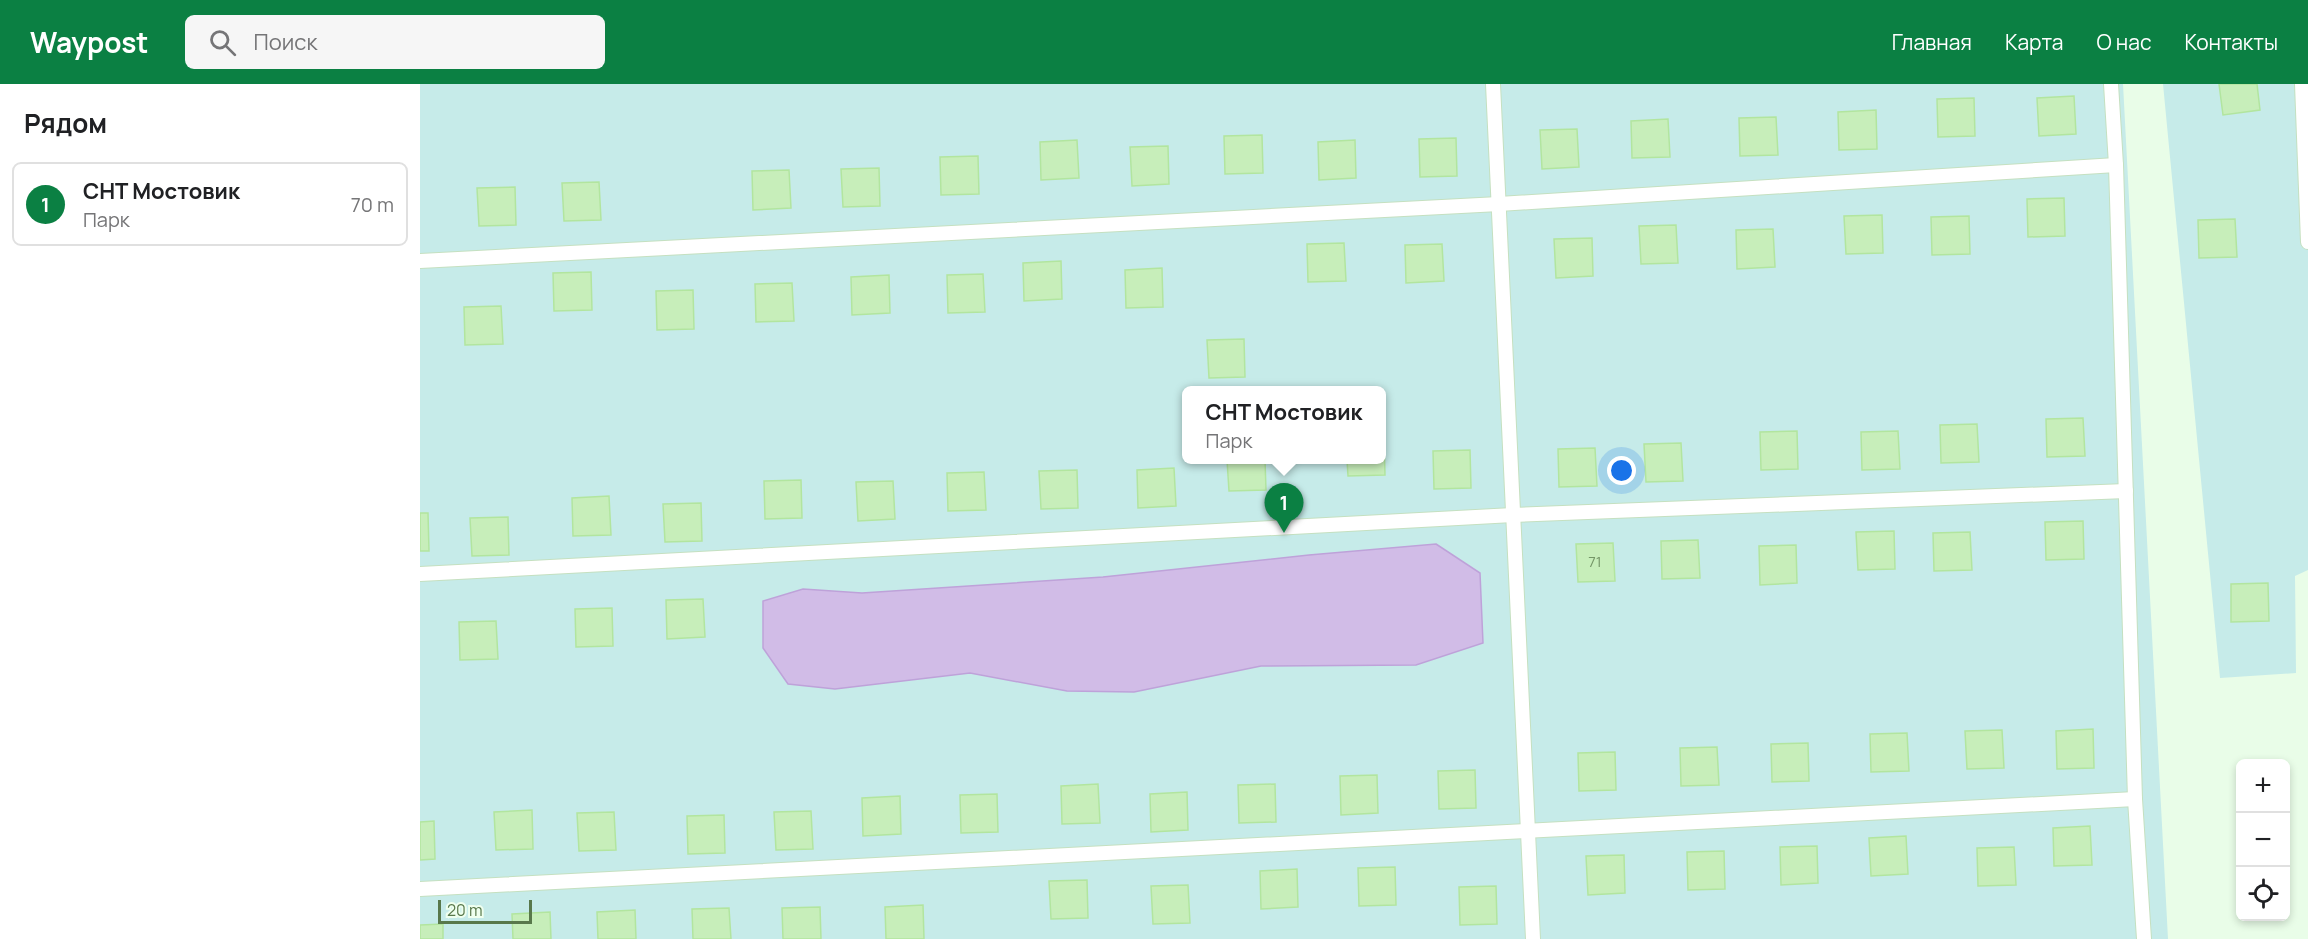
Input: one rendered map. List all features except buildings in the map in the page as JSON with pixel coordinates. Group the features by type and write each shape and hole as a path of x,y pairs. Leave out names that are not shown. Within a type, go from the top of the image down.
{"lane":[{"path":"1493,84 1533,939"},
{"path":"2111,84 2116,165 2135,800 2144,939"},
{"path":"2302,84 2308,242"},
{"path":"420,261 1499,204 2116,165"},
{"path":"420,574 1513,514 2126,491"},
{"path":"420,889 2135,800"}],"shaded area":[{"path":"420,84 2123,84 2168,939 420,939"},
{"path":"2163,84 2308,84 2308,570 2295,576 2296,673 2220,678"},
{"path":"1436,544 1480,573 1483,643 1416,665 1261,666 1134,692 1067,691 970,673 835,689 788,684 763,648 763,601 803,589 862,593 1103,577"}],"place":[{"name":"СНТ Мостовик","path":"1284,533"}]}
